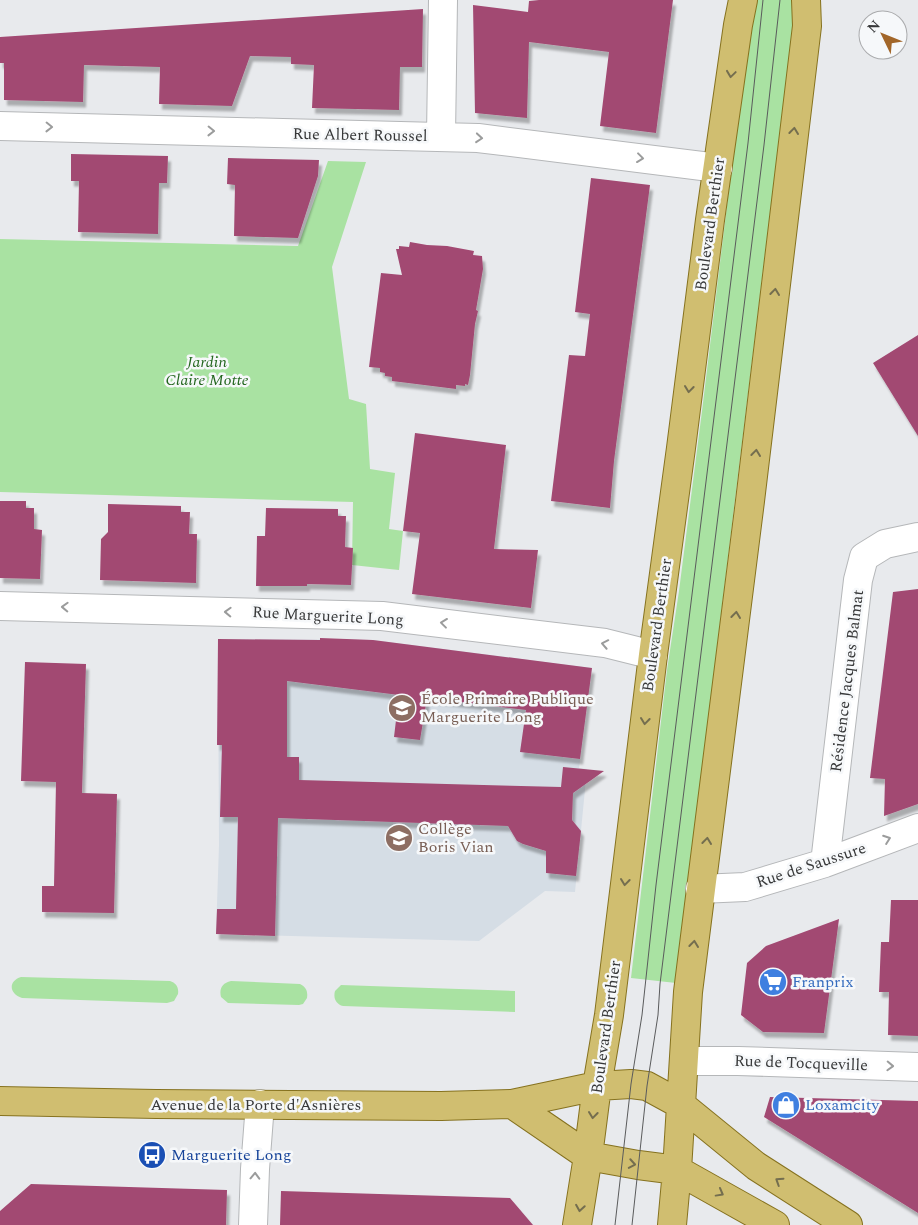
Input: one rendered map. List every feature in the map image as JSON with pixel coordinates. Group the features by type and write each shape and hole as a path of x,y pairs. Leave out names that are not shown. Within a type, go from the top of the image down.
{"main road":[{"path":"672,1225 688,992 700,889 750,501 806,13 816,0"},
{"name":"Boulevard Berthier","path":"578,1225 597,1086 609,1015 653,655 682,448 738,8"},
{"name":"Avenue de la Porte d'Asnières","path":"0,1101 441,1106 512,1104 597,1086 631,1084 647,1086 680,1104 756,1166 848,1225"},
{"path":"512,1104 588,1156 677,1170 775,1225"}],"street":[{"path":"441,136 443,0"},
{"name":"Rue Albert Roussel","path":"0,126 478,138 718,168"},
{"name":"Résidence Jacques Balmat","path":"825,862 858,580 864,557 886,544 918,537"},
{"name":"Rue Marguerite Long","path":"0,606 382,616 604,643 653,655"},
{"name":"Rue de Saussure","path":"700,889 746,887 825,862 918,828"},
{"name":"Rue de Tocqueville","path":"684,1061 918,1067"},
{"path":"253,1225 260,1104"}],"shaded area":[{"name":"Collège Boris Vian","path":"218,639 373,640 592,668 579,768 587,769 575,892 545,891 479,941 216,934 219,845"}],"green space":[{"path":"752,0 792,0 792,33 676,983 631,978 667,670 702,411"},
{"name":"Jardin Claire Motte","path":"328,161 366,162 332,267 349,399 366,404 370,469 395,473 389,529 403,531 399,570 352,565 353,502 0,492 0,239 298,246"},
{"path":"21,977 170,981 177,986 178,994 174,1001 167,1003 22,998 15,994 12,988 14,981"},
{"path":"231,981 300,984 306,989 307,998 303,1004 299,1005 228,1003 221,997 220,991 223,985"},
{"path":"341,985 515,991 515,1012 343,1006 337,1002 334,996 335,991"}],"building":[{"path":"673,0 656,133 600,126 609,52 529,42 527,118 475,113 473,5 528,12 529,1"},
{"path":"423,9 422,67 400,67 399,110 312,108 314,65 291,64 291,57 250,56 232,106 159,104 160,67 84,65 83,102 4,100 4,63 0,63 0,37"},
{"path":"71,154 168,156 167,183 159,183 158,234 78,232 79,181 71,181"},
{"path":"228,158 319,160 318,176 298,238 234,236 235,185 227,184"},
{"path":"591,178 650,185 614,461 610,508 551,501 569,355 585,356 590,314 575,312"},
{"path":"410,242 474,251 473,255 482,256 483,269 476,310 478,311 468,385 456,385 456,389 392,381 392,377 385,376 385,373 380,372 380,368 369,367 381,273 402,275 396,249 399,249 399,246 409,247"},
{"path":"918,335 918,436 873,363"},
{"path":"415,433 506,445 494,549 538,550 531,608 412,594 420,533 403,531"},
{"path":"0,501 26,501 26,508 34,508 34,529 42,530 40,579 0,578"},
{"path":"108,504 181,506 181,512 190,512 189,534 197,534 196,583 100,580 101,539 108,532"},
{"path":"266,508 338,509 338,516 346,516 345,547 353,548 351,585 256,586 257,536 265,536"},
{"path":"918,589 918,804 884,816 885,779 870,778 893,592"},
{"path":"320,638 373,640 592,668 580,759 520,752 526,710 427,698 420,740 394,737 399,695 287,681 287,757 299,757 299,780 561,787 563,767 604,771 573,793 572,820 581,831 576,876 546,873 546,851 517,841 508,826 278,818 275,936 216,934 217,909 236,909 238,817 220,817 222,745 217,745 218,639 320,640"},
{"path":"25,662 86,664 82,793 117,794 114,913 42,912 42,886 54,886 56,782 21,781"},
{"path":"891,900 918,900 918,1036 888,1035 889,992 879,992 881,942 889,942"},
{"path":"839,919 824,1033 763,1032 741,1015 747,963 766,946"},
{"path":"770,1097 918,1101 918,1213 764,1117"},
{"path":"31,1184 227,1190 226,1225 0,1225 0,1211"},
{"path":"281,1191 510,1198 533,1225 280,1225"}],"tram line":[{"path":"615,1225 748,143 763,0"},
{"path":"632,1225 647,1086 658,1015 660,984 764,145 780,0"}],"place":[{"name":"École Primaire Publique Marguerite Long","path":"402,708"},
{"name":"Collège Boris Vian","path":"399,838"},
{"name":"Franprix","path":"773,982"},
{"name":"Loxamcity","path":"786,1105"},
{"name":"Marguerite Long","path":"152,1155"}]}
